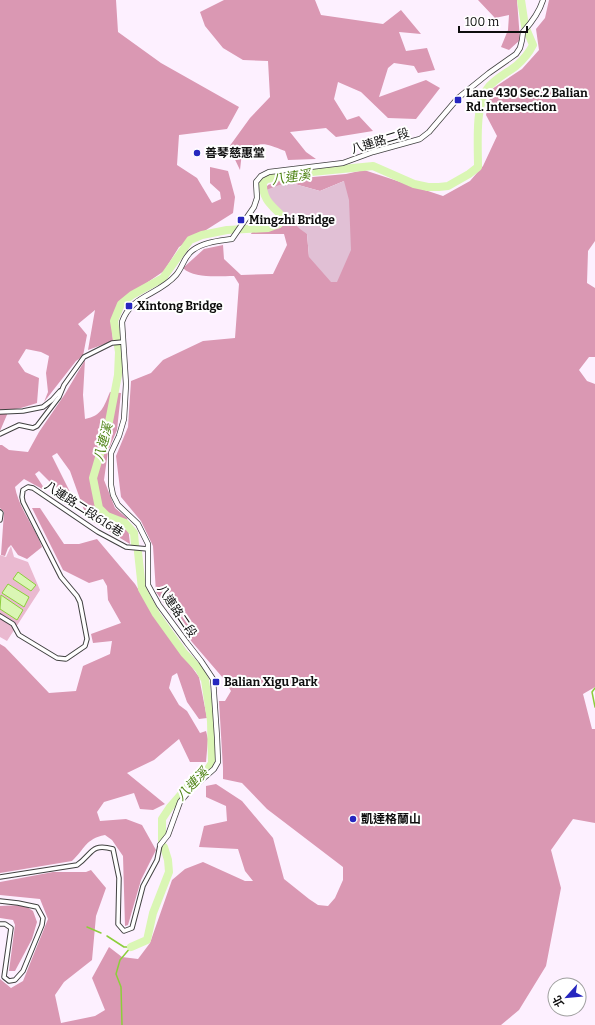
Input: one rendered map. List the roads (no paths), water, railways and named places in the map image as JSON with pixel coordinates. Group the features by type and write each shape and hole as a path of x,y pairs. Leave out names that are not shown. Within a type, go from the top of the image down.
{"street":[{"name":"八連路二段","path":"0,877 77,865 86,859 96,848 102,846 112,849 119,878 118,924 124,931 132,928 143,886 157,860 160,845 168,835 180,802 190,790 214,769 218,762 213,679 159,605 148,584 148,544 138,524 118,505 113,495 111,485 111,453 119,436 124,419 126,384 122,342 122,322 125,313 130,307 145,296 163,286 176,275 184,260 194,249 204,244 232,239 240,225 254,207 257,198 256,182 261,176 269,172 344,163 373,152 420,139 429,132 458,98 516,54 520,48 523,32 540,9 543,0"},
{"path":"0,434 19,425 33,428 37,426 59,397 84,357 112,343 122,342"},
{"path":"0,412 23,411 43,407 64,387"},
{"name":"八連路二段616巷","path":"0,616 12,624 19,635 57,658 66,659 85,646 87,640 83,626 80,602 62,577 23,502 23,490 28,487 33,488 98,532 126,547 148,549"},
{"path":"0,512 0,520"},
{"path":"0,901 36,907 43,918 42,925 23,971 15,980 9,981 4,977 11,928 5,924 0,924"}],"waterway":[{"name":"八連溪","path":"135,545 134,533 125,523 107,516 99,508 93,478 108,427 118,375 119,352 114,321 121,304 132,295 163,278 190,240 202,235 227,230 268,228 279,224 282,216 268,201 264,193 263,182 267,179 312,172 373,166 414,184 428,187 439,187 448,186 469,174 478,167 478,126 483,96 493,82 516,66 528,54 533,45 525,26 521,0"},
{"name":"八連溪","path":"138,552 142,589 156,614 184,653 199,669 205,680 211,721 212,763 208,769 189,785 162,819 162,841"},
{"path":"595,688 592,692 595,707"},
{"name":"八連溪","path":"131,947 147,940 153,913 169,872 168,860 164,847"},
{"path":"87,927 101,933"},
{"path":"107,936 124,947 131,947"},
{"name":"八連溪","path":"122,1025 121,987 116,974 120,960 131,947"}],"place":[{"name":"Lane 430 Sec.2 Balian Rd. Intersection","path":"458,100"},
{"name":"善琴慈惠堂","path":"197,153"},
{"name":"Mingzhi Bridge","path":"241,220"},
{"name":"Xintong Bridge","path":"129,306"},
{"name":"Balian Xigu Park","path":"216,682"},
{"name":"凱達格蘭山","path":"353,819"}]}
